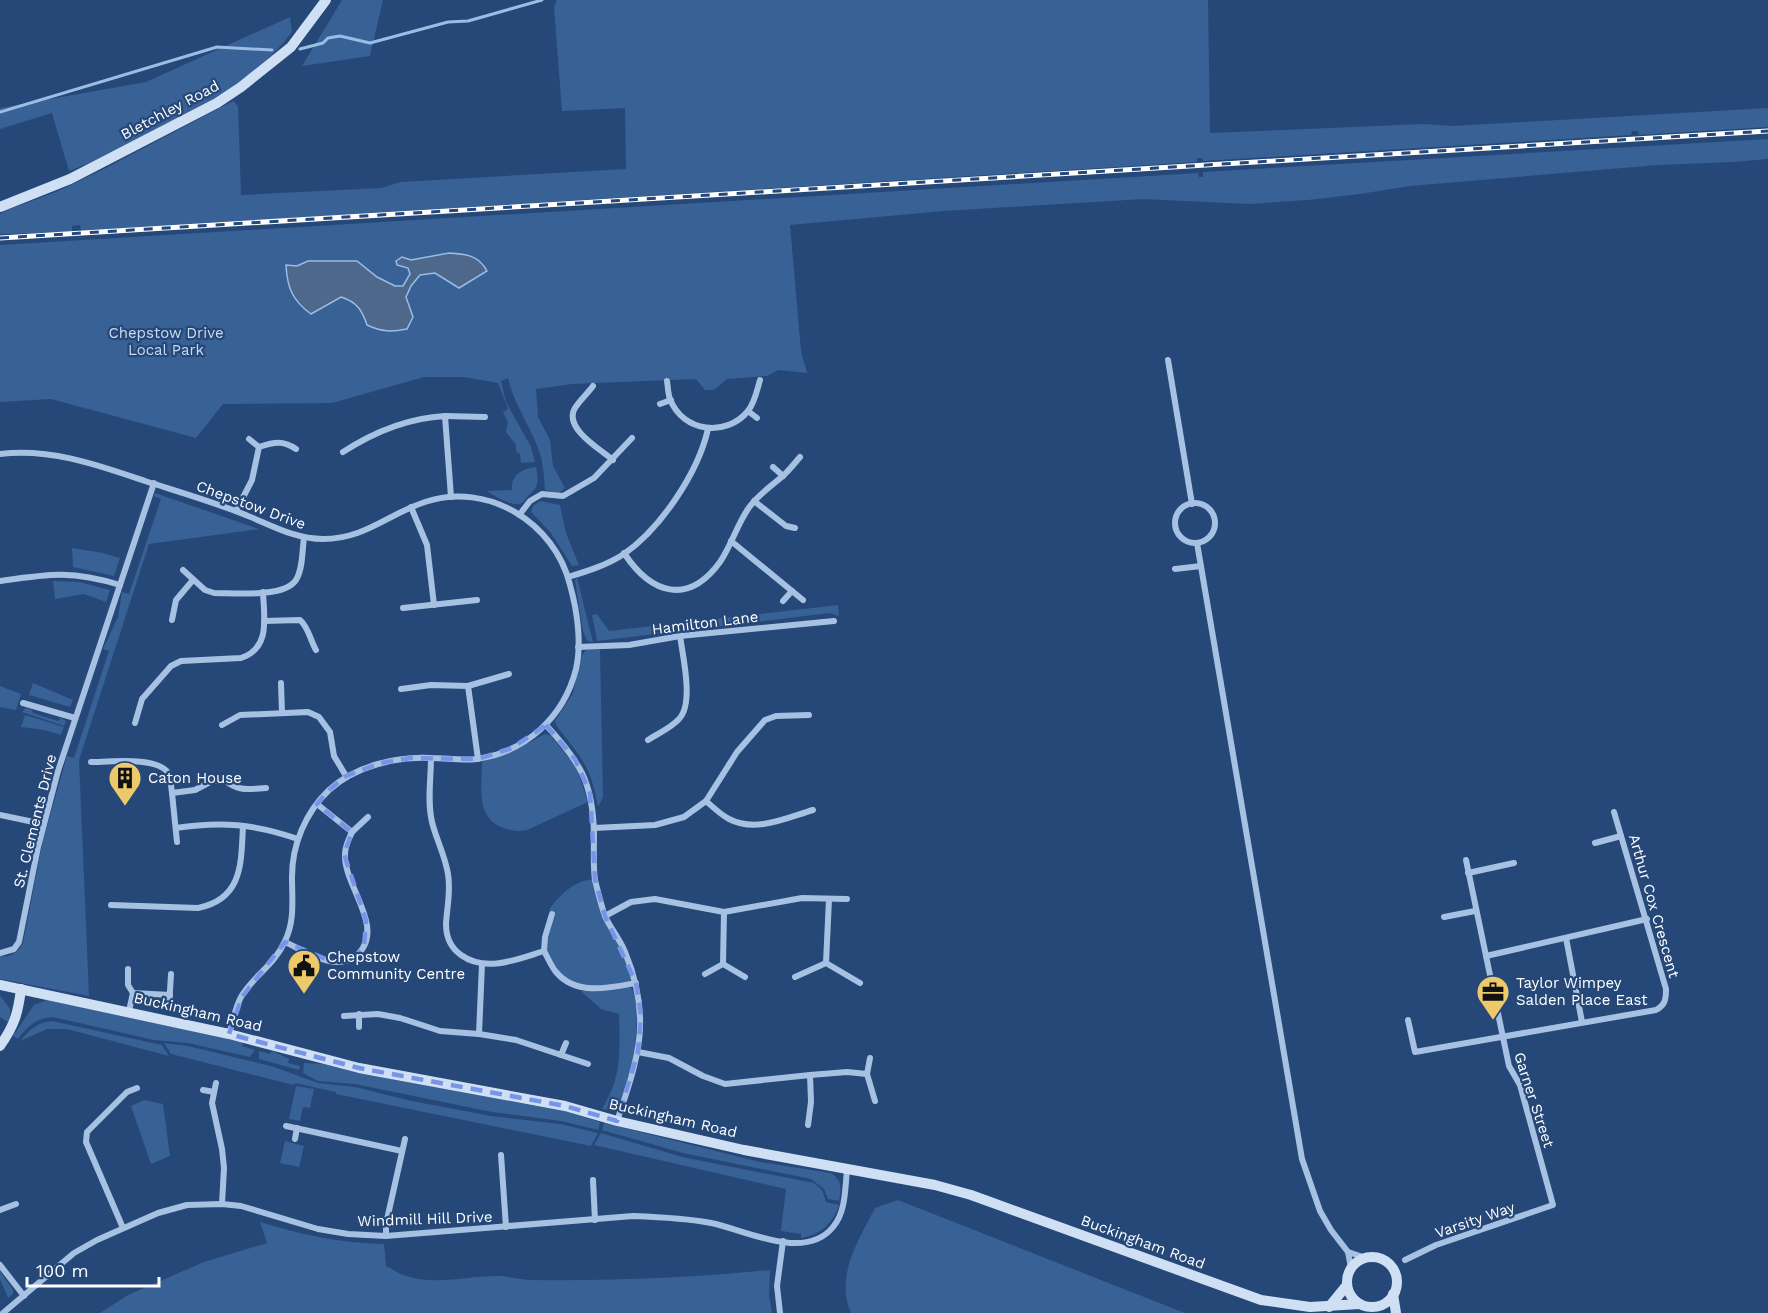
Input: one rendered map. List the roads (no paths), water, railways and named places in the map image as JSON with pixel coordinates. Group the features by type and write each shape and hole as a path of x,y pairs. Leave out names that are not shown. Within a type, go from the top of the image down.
{"main road":[{"name":"Bletchley Road","path":"0,207 70,179 217,104 291,47 326,0"},
{"name":"Buckingham Road","path":"0,985 244,1037 359,1068 555,1104 617,1121 744,1150 935,1185 971,1195 1260,1300 1290,1305 1329,1307 1360,1304"},
{"path":"0,1046 12,1029 17,1016 21,989"},
{"path":"1329,1307 1347,1285 1351,1268 1366,1258 1377,1258 1392,1268 1396,1280 1393,1294 1396,1313"},
{"path":"1347,1285 1351,1296 1360,1304 1378,1310 1393,1294"}],"street":[{"path":"1168,360 1192,504"},
{"path":"667,381 671,400 679,414 692,424 708,429 723,427 737,421 748,411 760,380"},
{"path":"593,386 574,410 572,420 576,429 613,460"},
{"path":"660,404 671,400"},
{"path":"748,411 757,418"},
{"path":"342,452 379,431 417,419 445,416 485,417"},
{"path":"445,416 451,497"},
{"path":"568,577 600,567 624,553 648,533 670,507 698,457 708,429"},
{"path":"520,514 530,501 543,494 563,496 594,478 632,438"},
{"path":"249,439 259,447"},
{"path":"259,447 280,442 296,449"},
{"path":"236,511 252,480 259,447"},
{"name":"Chepstow Drive","path":"0,454 33,453 83,460 236,511 304,538 351,537 429,500 451,497 486,500 520,514 538,527 561,558 573,593 578,647 577,666 569,690 558,710 546,725 530,738 512,748 478,759 410,758 381,763 346,776 329,790 309,815 298,839 292,860 293,909 285,942 266,971 251,984 242,997 230,1034"},
{"path":"624,553 634,568 655,585 683,590 697,584 721,560 747,509 800,457"},
{"path":"773,467 783,476"},
{"name":"St. Clements Drive","path":"0,952 15,949 19,942 43,824 75,718 154,483"},
{"path":"754,501 786,526 795,528"},
{"path":"1192,504 1205,507 1214,517 1215,524 1209,537 1197,543 1191,543 1180,537 1175,526 1177,514 1186,505 1192,504"},
{"path":"411,507 427,545 434,605"},
{"path":"183,570 205,590 214,593 277,592 287,588 296,580 300,572 304,538"},
{"path":"731,541 803,600"},
{"path":"1197,543 1302,1159 1320,1211 1348,1252 1351,1268"},
{"path":"1175,569 1201,566"},
{"path":"0,581 62,574 95,578 120,585"},
{"path":"172,620 176,600 193,580"},
{"path":"783,601 792,591"},
{"path":"135,723 142,699 171,666 181,661 241,658 250,655 262,642 263,592"},
{"path":"403,608 477,600"},
{"path":"264,621 300,620 306,626 316,650"},
{"name":"Hamilton Lane","path":"578,647 629,645 680,636 834,621"},
{"path":"648,740 679,719 686,709 687,696 680,636"},
{"path":"401,689 431,685 468,686 508,674"},
{"path":"281,683 282,713"},
{"path":"468,686 478,759"},
{"path":"23,703 75,718"},
{"path":"222,725 240,715 308,712 319,717 330,732 334,756 346,776"},
{"path":"594,828 655,825 684,817 706,801 737,752 765,720 776,716 809,715"},
{"path":"546,725 575,759 584,775 592,802 595,879 605,916 624,950 636,983 641,1015 638,1052 617,1121"},
{"path":"431,758 432,823 445,857 449,876 446,925 448,939 456,951 468,960 482,964 513,961 544,951"},
{"path":"91,762 139,761 163,768 169,774 177,842"},
{"path":"172,793 195,790 212,781 225,780 233,787 242,789 267,788"},
{"path":"706,801 728,819 747,825 766,824 813,810"},
{"path":"317,804 352,832"},
{"name":"Arthur Cox Crescent","path":"1408,1020 1415,1052 1656,1010 1662,1007 1666,1001 1666,989 1614,812"},
{"path":"0,815 43,824"},
{"path":"285,942 333,962 352,959 364,946 367,938 366,920 346,866 345,854 352,832 368,817"},
{"path":"176,828 202,824 243,826 262,828 298,839"},
{"path":"111,905 198,908 211,905 223,898 237,878 241,864 243,826"},
{"path":"1595,843 1621,836"},
{"name":"Garner Street","path":"1466,860 1509,1066 1520,1085 1553,1205"},
{"path":"1468,873 1514,863"},
{"path":"605,916 631,902 655,899 724,912 802,898 847,899"},
{"path":"826,963 829,898"},
{"path":"1444,917 1475,911"},
{"path":"723,964 724,912"},
{"path":"552,914 545,937 544,951 556,972 572,985 591,989 636,983"},
{"path":"1486,956 1647,919"},
{"path":"1566,938 1582,1022"},
{"path":"795,977 826,963"},
{"path":"826,963 860,983"},
{"path":"479,1034 482,964"},
{"path":"705,974 723,964"},
{"path":"723,964 746,977"},
{"path":"128,969 128,985 133,993 129,1011"},
{"path":"169,1007 171,974"},
{"path":"133,993 170,995"},
{"path":"359,1014 359,1027"},
{"path":"344,1016 359,1014 400,1018 440,1031 516,1040 588,1064"},
{"path":"561,1055 566,1043"},
{"path":"638,1052 669,1058 703,1077 724,1084 847,1072 867,1074"},
{"path":"870,1058 867,1074 875,1101"},
{"path":"808,1125 811,1102 810,1075"},
{"path":"216,1083 212,1102 224,1168 222,1204"},
{"path":"123,1228 86,1142 87,1132 127,1092 136,1088"},
{"path":"203,1090 214,1092"},
{"path":"286,1126 402,1151"},
{"path":"295,1139 297,1128"},
{"path":"386,1236 386,1224 405,1139"},
{"path":"501,1155 506,1227"},
{"name":"Windmill Hill Drive","path":"3,1313 74,1253 158,1213 187,1205 241,1206 318,1229 348,1234 386,1236 633,1216 673,1217 714,1223 799,1244 813,1242 833,1227 840,1216 848,1170"},
{"path":"592,1180 595,1220"},
{"path":"0,1210 16,1204"},
{"name":"Varsity Way","path":"1406,1260 1436,1245 1553,1205"},
{"path":"780,1313 777,1286 783,1241"},
{"path":"1348,1252 1366,1258"},
{"path":"0,1265 24,1296"}],"waterway":[{"path":"300,49 323,43 328,38 340,36 370,43 448,22 468,21 542,0"},
{"path":"0,112 217,47 272,50"}],"railway":[{"path":"0,238 1768,131"}],"place":[{"name":"Caton House","path":"125,807"},
{"name":"Chepstow Community Centre","path":"304,995"},
{"name":"Taylor Wimpey Salden Place East","path":"1493,1021"}],"park label":[{"name":"Chepstow Drive Local Park","path":"166,342"}]}
